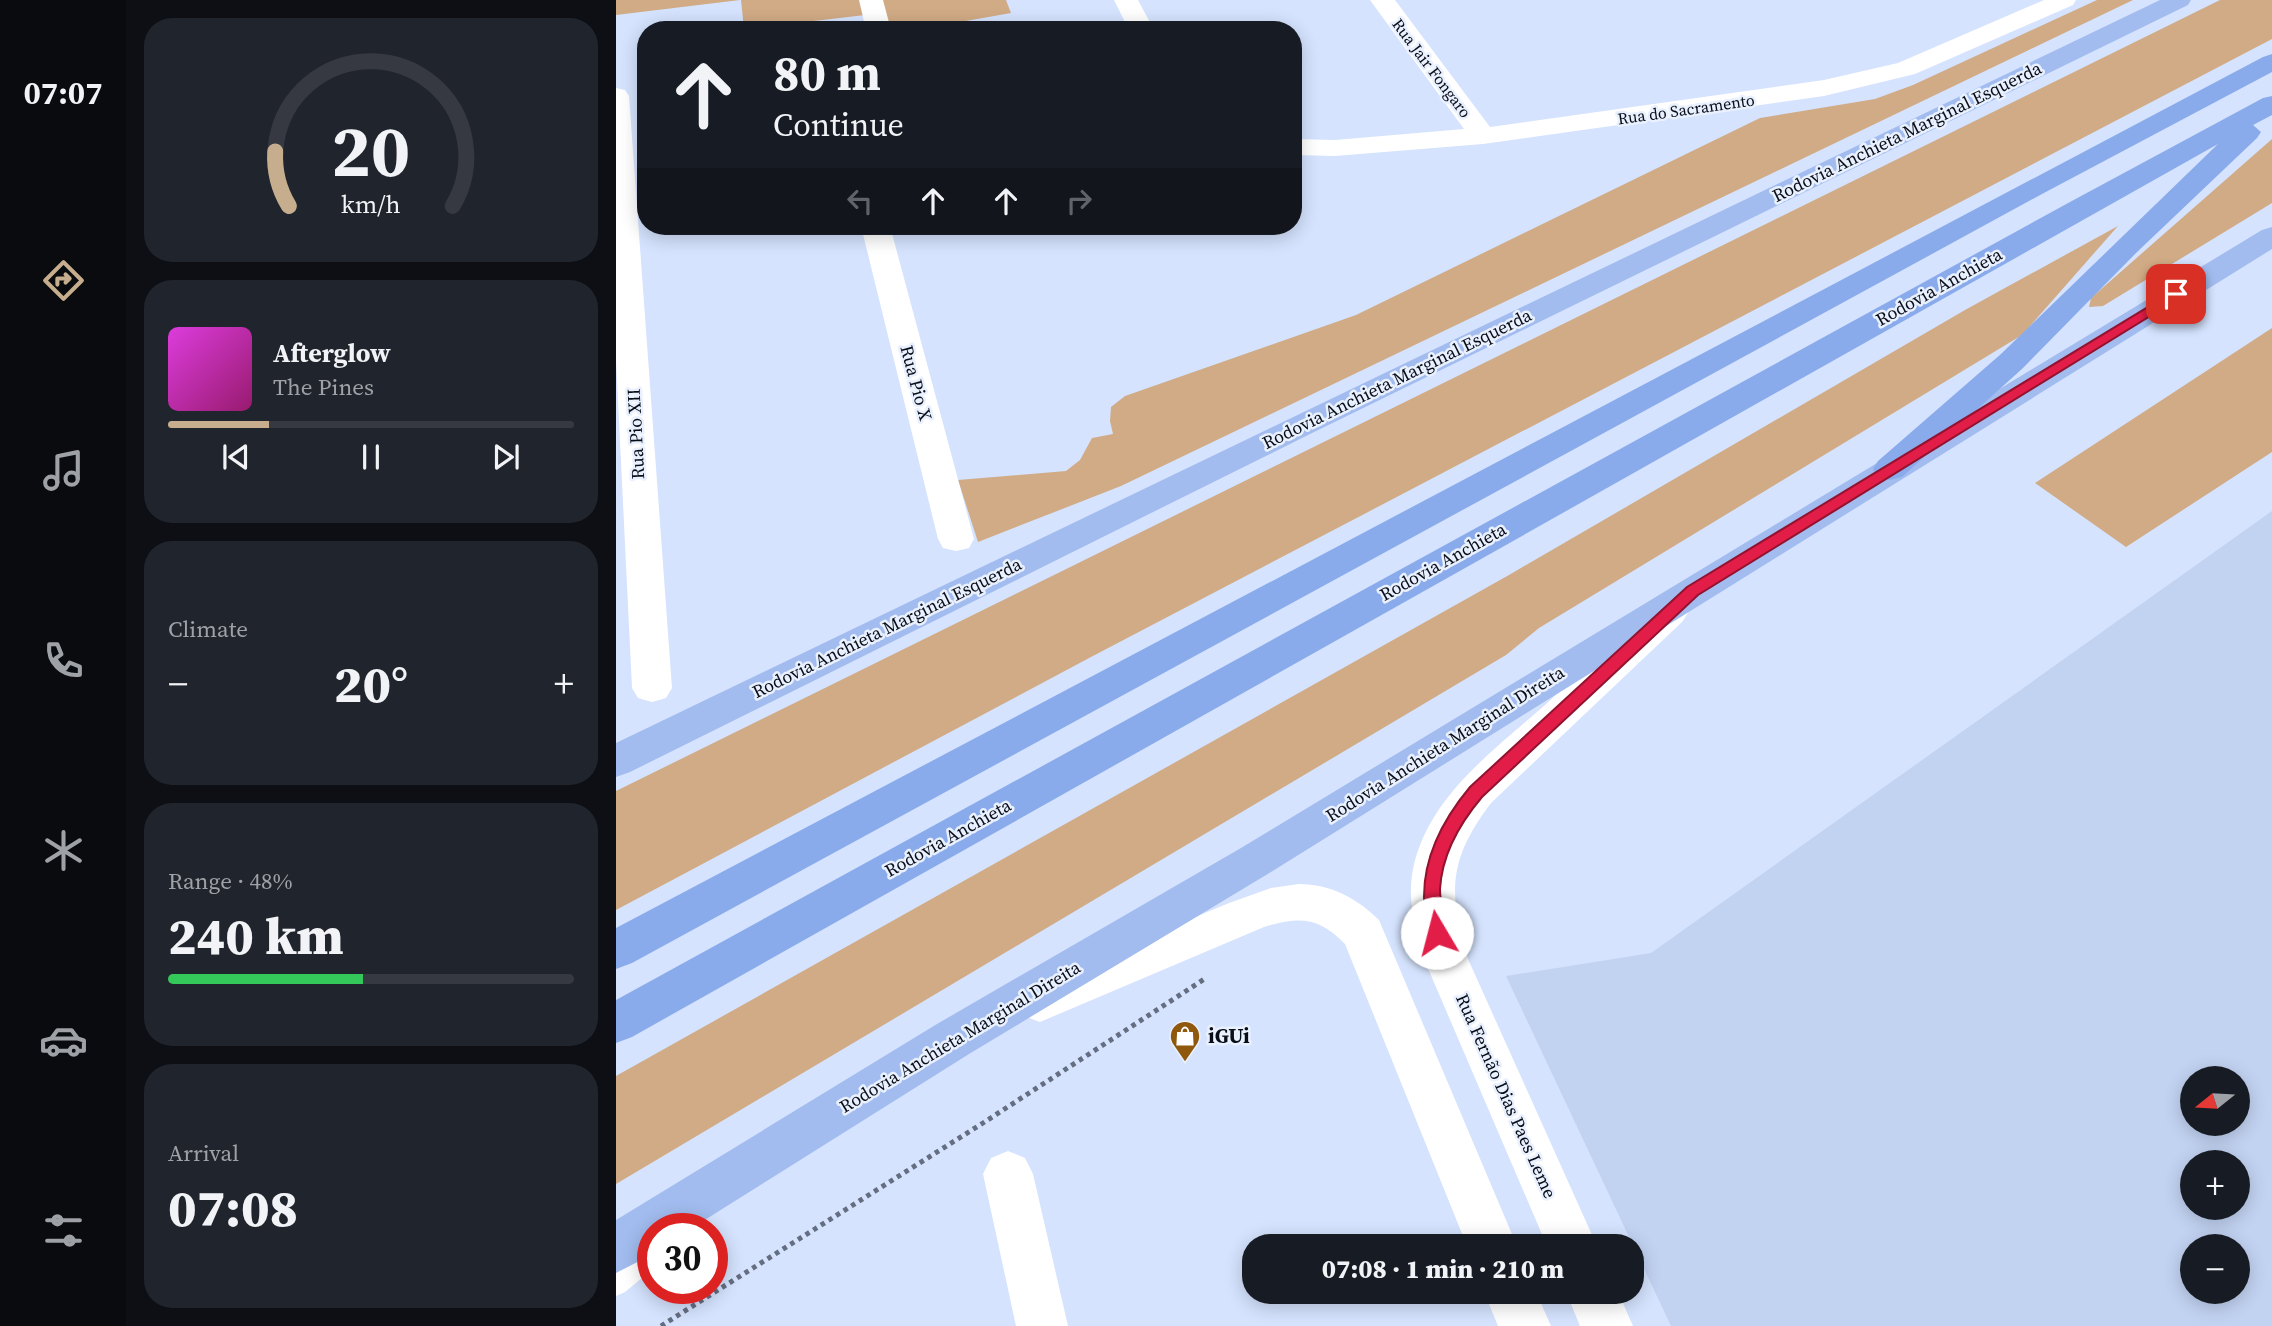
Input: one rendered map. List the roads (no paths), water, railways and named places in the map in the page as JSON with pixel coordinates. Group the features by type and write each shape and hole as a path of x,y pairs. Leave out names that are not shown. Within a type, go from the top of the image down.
{"highway":[{"name":"Rodovia Anchieta Marginal Esquerda","path":"616,761 1298,426 2179,0"},
{"path":"616,950 1995,208 2272,62"},
{"path":"1890,469 2012,361 2126,247 2236,144 2272,105"},
{"name":"Rodovia Anchieta","path":"616,1023 2044,228 2272,105"},
{"name":"Rodovia Anchieta Marginal Direita","path":"616,1248 953,1039 1256,860 2272,236"}],"street":[{"path":"871,0 877,21"},
{"path":"1126,0 1137,21"},
{"name":"Rua Jair Fongaro","path":"1382,0 1483,136"},
{"name":"Rua do Sacramento","path":"1302,147 1335,148 1483,136 1715,106 1851,82 1906,69 2064,0"},
{"name":"Rua Pio XII","path":"616,96 627,139 652,688"},
{"name":"Rua Pio X","path":"877,235 956,540"},
{"name":"Rua Fernão Dias Paes Leme","path":"1567,1234 1446,959 1432,912 1434,871 1446,835 1458,814 1476,792 1692,591"},
{"path":"953,1039 1251,913 1299,902 1317,903 1334,909 1348,917 1363,933 1487,1234"},
{"path":"1008,1174 1042,1326"},
{"path":"1515,1304 1525,1326"},
{"path":"1597,1304 1607,1326"}],"lane":[{"path":"698,1213 774,1149"},
{"path":"616,1283 637,1265"}],"place":[{"name":"iGUi","path":"1185,1063"}]}
